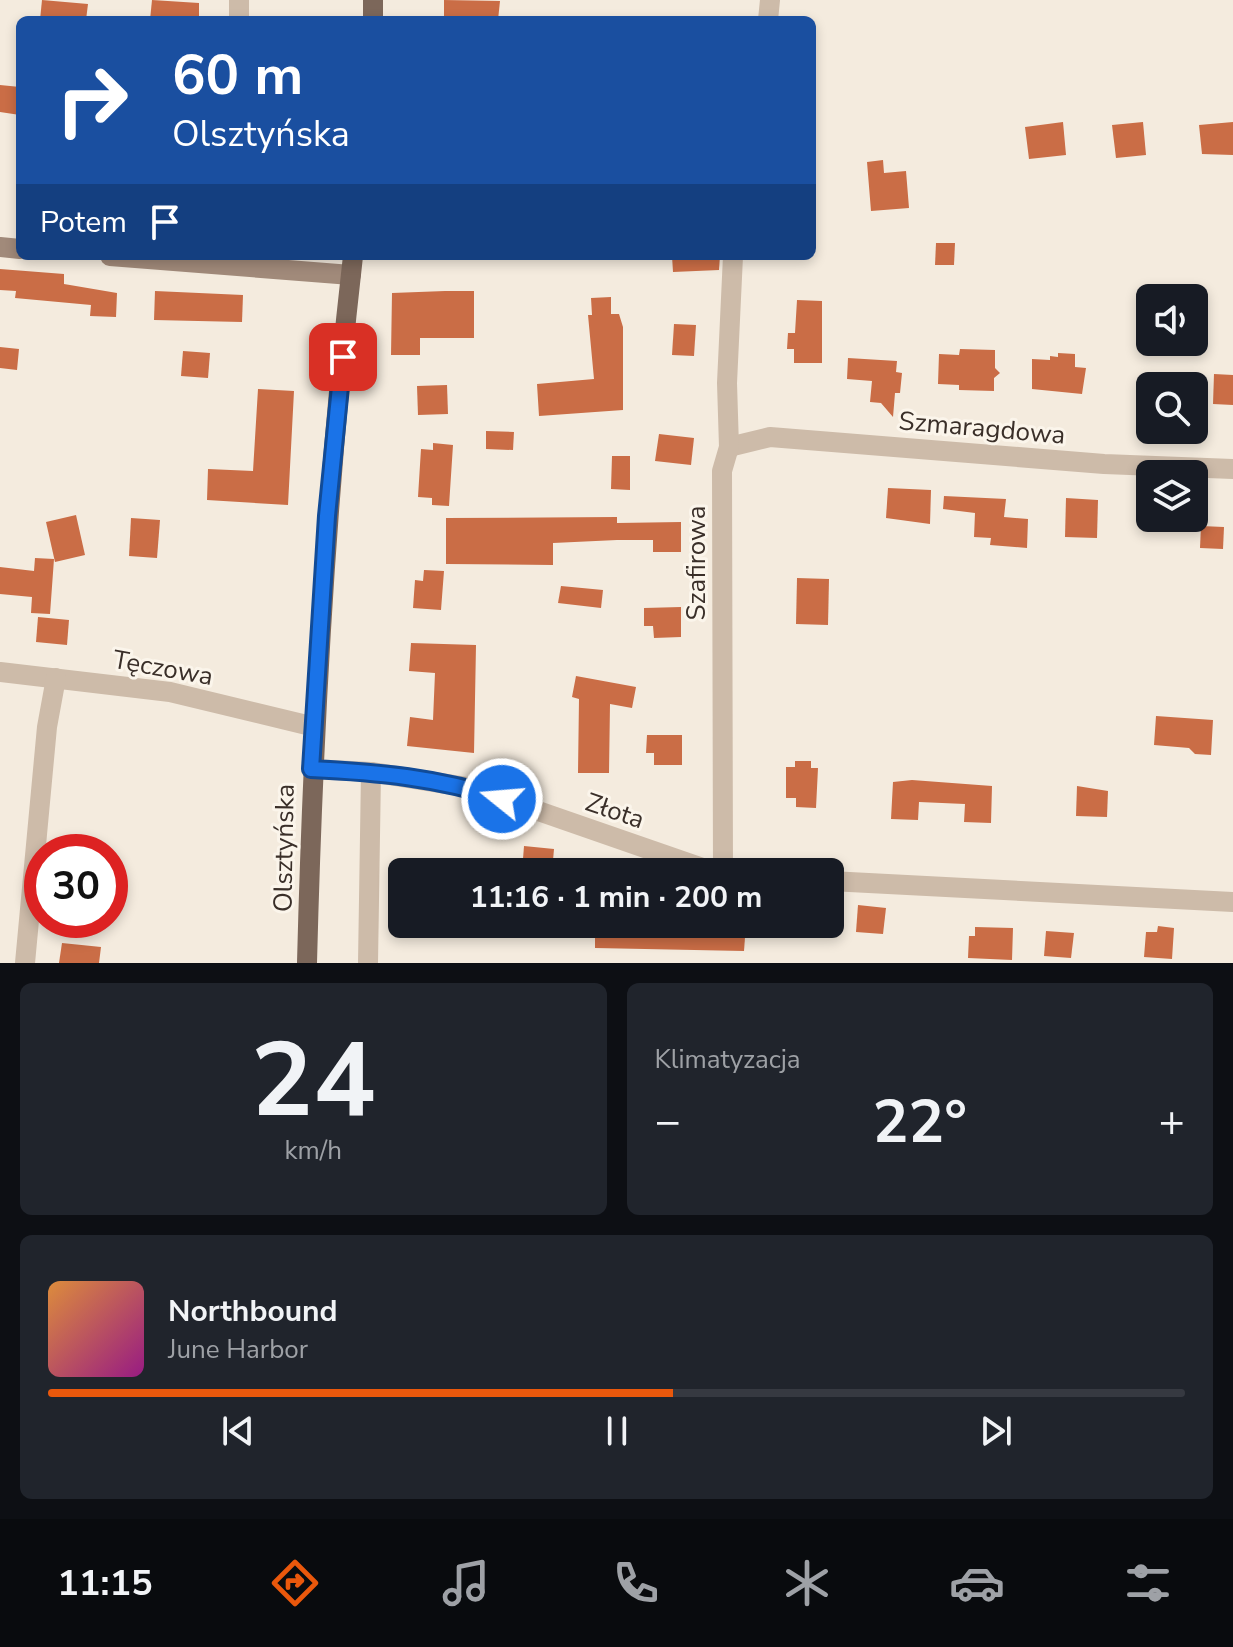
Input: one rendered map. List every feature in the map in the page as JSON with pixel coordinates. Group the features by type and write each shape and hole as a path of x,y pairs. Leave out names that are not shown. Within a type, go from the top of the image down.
{"main road":[{"name":"Olsztyńska","path":"307,963 311,769 327,516 352,266"}],"street":[{"path":"205,260 352,266"},
{"name":"Szafirowa","path":"723,858 722,471 729,447 727,383 733,260"},
{"name":"Szmaragdowa","path":"729,447 770,437 1104,464 1233,469"},
{"name":"Tęczowa","path":"0,672 170,692 315,727"},
{"path":"25,963 47,727 56,678"},
{"name":"Złota","path":"311,769 371,772 472,788 674,858"},
{"path":"368,963 371,772"},
{"path":"844,882 1233,902"}],"building":[{"path":"42,0 88,4 86,16 40,16"},
{"path":"152,0 199,3 199,16 150,16"},
{"path":"444,0 500,1 498,16 444,16"},
{"path":"0,85 16,87 16,114 0,112"},
{"path":"1063,122 1066,155 1029,159 1025,127"},
{"path":"1143,122 1146,155 1116,158 1112,125"},
{"path":"1233,122 1233,155 1202,154 1199,125"},
{"path":"883,160 884,173 906,171 909,208 871,211 867,162"},
{"path":"936,243 955,243 954,265 935,265"},
{"path":"672,260 720,260 719,270 673,272"},
{"path":"0,269 64,274 64,284 117,293 116,317 90,316 91,305 15,298 16,291 0,290"},
{"path":"155,291 243,295 242,322 154,320"},
{"path":"474,291 474,338 420,338 420,355 391,355 392,293"},
{"path":"611,297 611,314 619,314 623,327 623,410 539,416 537,384 594,379 588,315 592,315 591,298"},
{"path":"797,300 822,301 822,363 794,363 794,349 787,349 788,333 795,333"},
{"path":"674,324 696,325 694,356 672,355"},
{"path":"0,347 19,349 17,370 0,368"},
{"path":"960,349 995,350 995,368 1000,373 994,378 994,391 959,390 959,385 938,384 939,354 959,355"},
{"path":"183,351 210,353 208,378 181,376"},
{"path":"1058,353 1075,354 1075,367 1086,368 1082,394 1032,389 1032,359 1050,360 1050,356 1058,357"},
{"path":"848,358 897,361 896,372 902,373 900,393 895,393 893,417 881,403 870,402 872,381 847,379"},
{"path":"1214,374 1233,375 1233,405 1213,404"},
{"path":"447,385 448,414 418,415 417,386"},
{"path":"258,389 294,391 288,505 207,500 208,469 253,471"},
{"path":"486,431 514,432 513,450 486,449"},
{"path":"659,434 694,438 691,465 655,461"},
{"path":"433,443 453,445 449,506 432,505 432,498 418,497 421,449 433,450"},
{"path":"612,456 630,456 630,490 611,489"},
{"path":"888,488 931,490 930,524 886,518"},
{"path":"944,496 1006,499 1004,517 1028,519 1027,548 990,545 991,538 974,537 975,513 943,509"},
{"path":"1066,498 1098,500 1097,538 1065,537"},
{"path":"76,515 85,555 55,562 46,522"},
{"path":"617,517 617,523 681,522 681,552 653,552 653,540 553,543 553,565 446,564 446,518"},
{"path":"131,518 160,520 157,558 129,556"},
{"path":"1208,526 1224,527 1223,549 1200,548 1201,532 1208,532"},
{"path":"35,558 54,559 50,614 31,613 32,597 0,594 0,567 34,571"},
{"path":"424,570 444,571 441,610 413,608 415,580 423,581"},
{"path":"797,578 829,579 828,625 796,624"},
{"path":"561,586 603,590 601,608 558,603"},
{"path":"681,607 681,637 654,638 653,626 644,626 644,608"},
{"path":"38,617 69,620 67,645 36,642"},
{"path":"411,643 476,645 474,753 407,746 410,717 433,720 435,673 409,671"},
{"path":"576,676 636,687 632,708 610,704 609,773 578,773 579,699 572,697"},
{"path":"1156,716 1213,720 1211,755 1195,754 1189,748 1154,745"},
{"path":"647,735 682,735 682,765 654,765 654,753 646,753"},
{"path":"795,761 811,761 811,768 818,768 816,808 796,807 796,798 786,798 786,767 795,767"},
{"path":"912,780 992,786 991,823 964,822 965,804 919,802 918,820 891,819 893,782"},
{"path":"1077,786 1108,791 1107,817 1076,816"},
{"path":"524,846 554,849 553,858 523,858"},
{"path":"858,905 886,908 883,934 856,932"},
{"path":"1158,926 1174,928 1172,959 1144,957 1146,932 1157,932"},
{"path":"975,927 1013,928 1012,960 968,958 969,936 975,936"},
{"path":"1046,931 1074,933 1071,958 1044,956"},
{"path":"595,938 745,938 744,951 595,948"},
{"path":"62,943 101,947 99,963 59,963"}],"route":[{"path":"343,357 327,516 311,769 371,772 472,788 502,799"}]}
